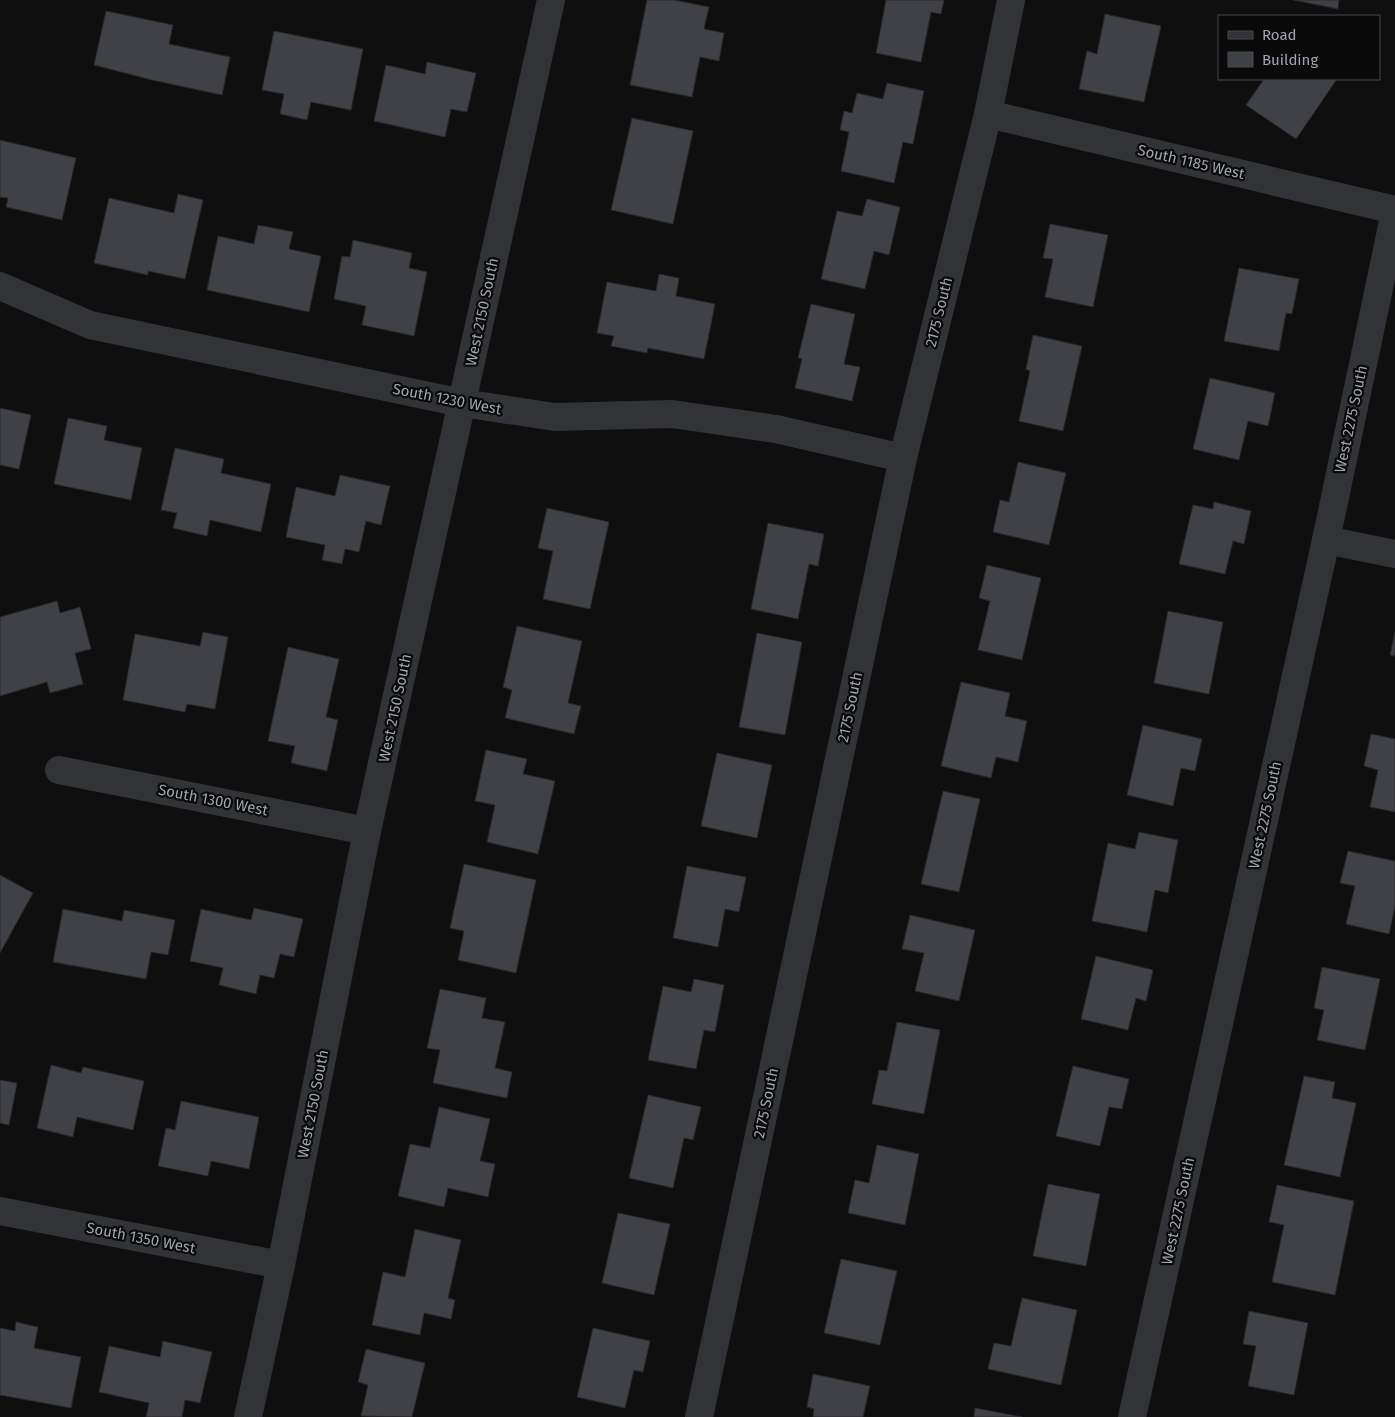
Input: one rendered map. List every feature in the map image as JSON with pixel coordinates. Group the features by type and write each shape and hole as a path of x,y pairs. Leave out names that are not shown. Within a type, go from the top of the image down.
{"street":[{"name":"West 2150 South","path":"248,1417 281,1265 368,831 551,0"},
{"name":"2175 South","path":"699,1417 904,458 988,114 1011,0"},
{"name":"South 1185 West","path":"988,114 1395,211"},
{"name":"West 2275 South","path":"1132,1417 1326,540 1395,211"},
{"name":"South 1230 West","path":"0,286 90,325 462,403 555,417 672,414 776,429 904,458"},
{"path":"1326,540 1395,554"},
{"name":"South 1300 West","path":"60,770 368,831"},
{"name":"South 1350 West","path":"0,1211 281,1265"}],"building":[{"path":"647,0 674,0 709,7 704,29 724,33 719,61 700,57 692,97 630,85"},
{"path":"886,0 944,0 941,14 931,12 921,62 876,53"},
{"path":"1293,0 1339,0 1338,9"},
{"path":"106,11 173,25 169,44 230,57 222,95 94,65"},
{"path":"1105,14 1161,26 1144,102 1079,89 1087,51 1097,54"},
{"path":"274,31 363,49 351,110 311,102 307,120 280,114 284,94 262,90"},
{"path":"427,62 476,73 467,112 451,109 445,137 374,121 386,65 425,74"},
{"path":"1263,80 1336,80 1296,139 1246,105"},
{"path":"887,83 924,91 913,144 903,142 894,183 841,171 849,132 840,130 844,111 852,113 857,93 883,99"},
{"path":"632,118 693,131 673,224 611,210"},
{"path":"0,140 76,158 62,220 6,207 8,198 0,197"},
{"path":"178,194 203,200 185,279 148,271 148,275 94,263 109,198 174,213"},
{"path":"867,199 900,207 889,255 874,251 865,289 821,279 837,211 862,216"},
{"path":"1050,224 1108,235 1093,307 1045,297 1053,259 1043,258"},
{"path":"258,225 293,232 289,249 321,256 309,312 207,290 218,236 254,244"},
{"path":"353,240 412,253 409,268 427,272 414,336 362,325 366,306 334,299 342,256 350,257"},
{"path":"1239,268 1299,279 1292,314 1286,313 1279,351 1224,341"},
{"path":"659,274 679,278 676,296 715,304 704,359 648,348 647,353 611,346 614,336 597,333 607,282 656,291"},
{"path":"811,304 855,314 844,364 860,367 852,401 795,388 802,359 798,358"},
{"path":"1033,335 1082,346 1063,431 1019,421 1030,371 1026,369"},
{"path":"1210,378 1275,393 1268,426 1248,421 1239,460 1193,449"},
{"path":"0,408 31,415 19,469 0,465"},
{"path":"68,418 107,426 104,440 142,448 131,500 54,484"},
{"path":"175,448 224,459 221,473 271,484 261,532 210,520 207,536 173,528 177,513 161,510"},
{"path":"1018,462 1066,473 1049,545 993,532 1000,500 1009,502"},
{"path":"340,475 390,486 381,525 366,521 359,552 345,549 342,564 322,560 325,545 286,537 296,487 335,496"},
{"path":"1214,502 1251,511 1244,544 1233,541 1225,574 1179,564 1193,505 1213,509"},
{"path":"547,508 609,522 590,609 543,599 553,551 538,548"},
{"path":"768,523 824,534 818,566 809,564 798,619 751,609"},
{"path":"987,565 1041,578 1022,660 978,650 990,601 979,598"},
{"path":"57,601 60,613 80,607 91,649 75,653 83,684 50,693 47,682 0,696 0,617"},
{"path":"1168,611 1223,622 1209,694 1154,683"},
{"path":"517,626 582,641 568,703 581,706 574,734 505,718 512,690 503,687"},
{"path":"203,632 228,637 215,709 187,704 185,712 123,700 135,634 200,646"},
{"path":"1395,632 1395,656 1390,655"},
{"path":"757,633 802,642 785,735 739,727"},
{"path":"288,647 339,659 326,717 338,720 327,771 291,763 295,746 268,741"},
{"path":"961,682 1010,693 1005,716 1027,721 1018,762 996,757 991,778 941,766"},
{"path":"1143,725 1202,739 1195,771 1181,768 1173,806 1127,795"},
{"path":"1371,734 1395,739 1395,812 1370,807 1378,770 1364,766"},
{"path":"486,750 527,759 523,774 555,781 538,854 487,842 495,805 475,801"},
{"path":"717,753 772,765 757,838 701,826"},
{"path":"943,791 980,799 959,892 921,884"},
{"path":"1139,832 1178,840 1168,893 1155,890 1147,932 1092,921 1108,843 1135,849"},
{"path":"1348,851 1395,861 1395,906 1389,934 1346,924 1355,886 1340,883"},
{"path":"464,864 536,880 516,973 458,960 464,931 450,928"},
{"path":"687,866 746,877 739,912 725,909 718,947 673,938"},
{"path":"0,875 33,893 0,953"},
{"path":"254,908 303,919 294,957 280,954 274,978 260,975 256,994 219,985 223,968 190,961 201,909 251,920"},
{"path":"63,909 122,921 124,910 175,920 168,955 151,952 146,979 53,962"},
{"path":"910,915 975,930 959,1001 915,991 924,953 902,949"},
{"path":"1096,956 1153,970 1146,1001 1136,998 1128,1030 1081,1019"},
{"path":"1322,967 1380,979 1365,1050 1317,1040 1324,1010 1314,1008"},
{"path":"694,979 724,985 715,1032 704,1030 696,1069 648,1060 663,986 691,992"},
{"path":"440,989 486,998 482,1018 505,1022 495,1068 512,1072 507,1098 433,1083 440,1050 427,1048"},
{"path":"897,1022 940,1030 924,1114 872,1104 879,1070 887,1071"},
{"path":"51,1065 81,1073 83,1067 144,1081 133,1130 77,1117 73,1137 37,1128"},
{"path":"1073,1066 1129,1079 1122,1109 1109,1107 1100,1146 1056,1136"},
{"path":"1304,1076 1335,1082 1332,1098 1356,1103 1340,1177 1284,1165"},
{"path":"0,1080 17,1083 9,1125 0,1123"},
{"path":"648,1095 701,1107 693,1140 684,1138 673,1188 629,1178"},
{"path":"181,1101 259,1117 249,1169 211,1161 208,1176 158,1166 166,1128 175,1130"},
{"path":"439,1107 490,1119 480,1161 495,1164 488,1197 448,1188 444,1207 398,1196 410,1144 430,1148"},
{"path":"877,1145 919,1154 905,1225 848,1213 855,1180 869,1183"},
{"path":"1048,1184 1100,1194 1086,1266 1033,1256"},
{"path":"1277,1185 1354,1201 1335,1295 1272,1282 1284,1225 1269,1222"},
{"path":"618,1213 670,1224 654,1295 602,1283"},
{"path":"415,1229 461,1240 448,1298 455,1300 451,1319 424,1313 420,1335 372,1325 383,1272 405,1277"},
{"path":"841,1259 897,1271 880,1345 824,1333"},
{"path":"1022,1298 1077,1310 1061,1385 988,1369 994,1343 1011,1346"},
{"path":"1249,1311 1308,1323 1294,1395 1248,1386 1256,1346 1243,1344"},
{"path":"16,1322 38,1327 34,1348 81,1357 71,1408 0,1395 0,1328 15,1331"},
{"path":"593,1328 650,1341 643,1372 634,1370 625,1408 577,1397"},
{"path":"163,1341 212,1352 200,1403 185,1400 182,1417 146,1417 149,1403 99,1392 109,1346 160,1357"},
{"path":"366,1349 425,1363 412,1417 361,1416 368,1385 358,1382"},
{"path":"813,1374 870,1386 863,1417 813,1417 814,1409 807,1407"},
{"path":"975,1408 1022,1417 974,1417"}]}
